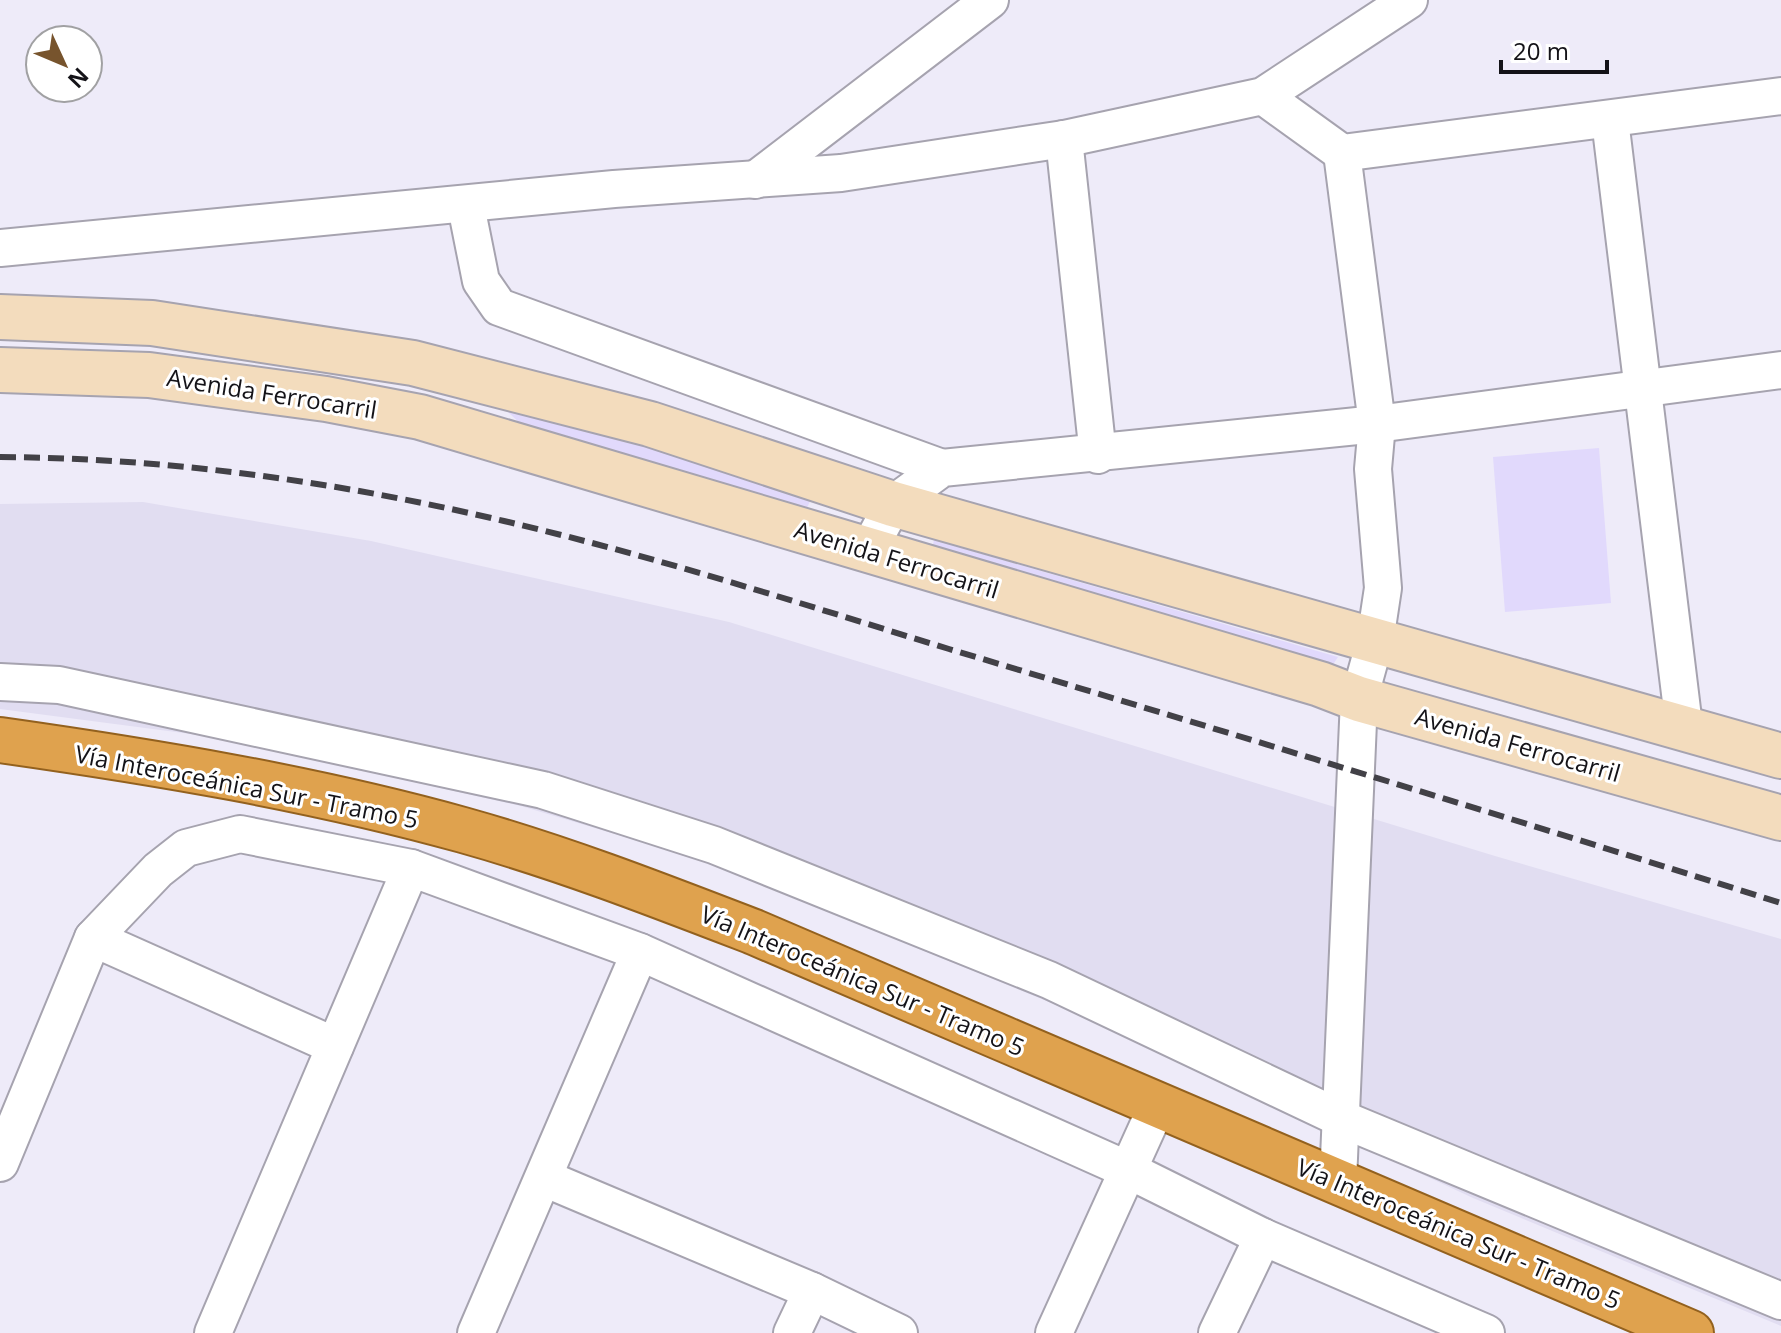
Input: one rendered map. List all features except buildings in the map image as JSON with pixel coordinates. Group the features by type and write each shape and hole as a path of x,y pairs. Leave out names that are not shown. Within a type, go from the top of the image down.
{"highway":[{"name":"Vía Interoceánica Sur - Tramo 5","path":"0,740 103,754 259,783 461,830 600,872 754,932 1691,1333"}],"main road":[{"name":"Avenida Ferrocarril","path":"0,317 152,323 413,363 650,424 893,504 1781,756"},
{"name":"Avenida Ferrocarril","path":"0,370 149,375 326,399 420,417 1359,699 1781,818"}],"street":[{"path":"755,180 957,22 990,0"},
{"path":"0,248 466,206 614,189 841,173 1064,139 1263,96 1409,0"},
{"path":"1263,96 1342,153 1781,96"},
{"path":"1610,120 1684,726"},
{"path":"1064,139 1098,455"},
{"path":"1338,1181 1359,699 1375,641 1383,588 1373,469 1377,424 1342,153"},
{"path":"466,206 481,281 499,307 942,468 1098,455 1377,424 1781,370"},
{"path":"868,551 893,504 942,468"},
{"path":"0,682 59,685 543,790 714,845 1049,980 1342,1119 1781,1301"},
{"path":"0,1163 93,938 158,870 186,848 240,834 375,858 411,868 640,952 1128,1170 1263,1237 1486,1333"},
{"path":"213,1333 411,868"},
{"path":"93,938 335,1046"},
{"path":"476,1333 640,952"},
{"path":"1054,1333 1158,1104"},
{"path":"544,1178 812,1291 899,1333"},
{"path":"1217,1333 1263,1237"},
{"path":"792,1333 812,1291"}],"shaded area":[{"path":"508,412 530,412 812,497 806,510 524,427"},
{"path":"1599,448 1611,603 1505,612 1493,457"},
{"path":"143,502 371,541 729,622 1495,856 1781,939 1781,1326 1473,1198 1071,1011 699,859 521,806 214,737 0,709 0,504"},
{"path":"934,540 1338,657 1330,669 931,553"}],"railway":[{"path":"0,457 127,462 254,475 442,507 560,535 783,598 1781,903"}]}
